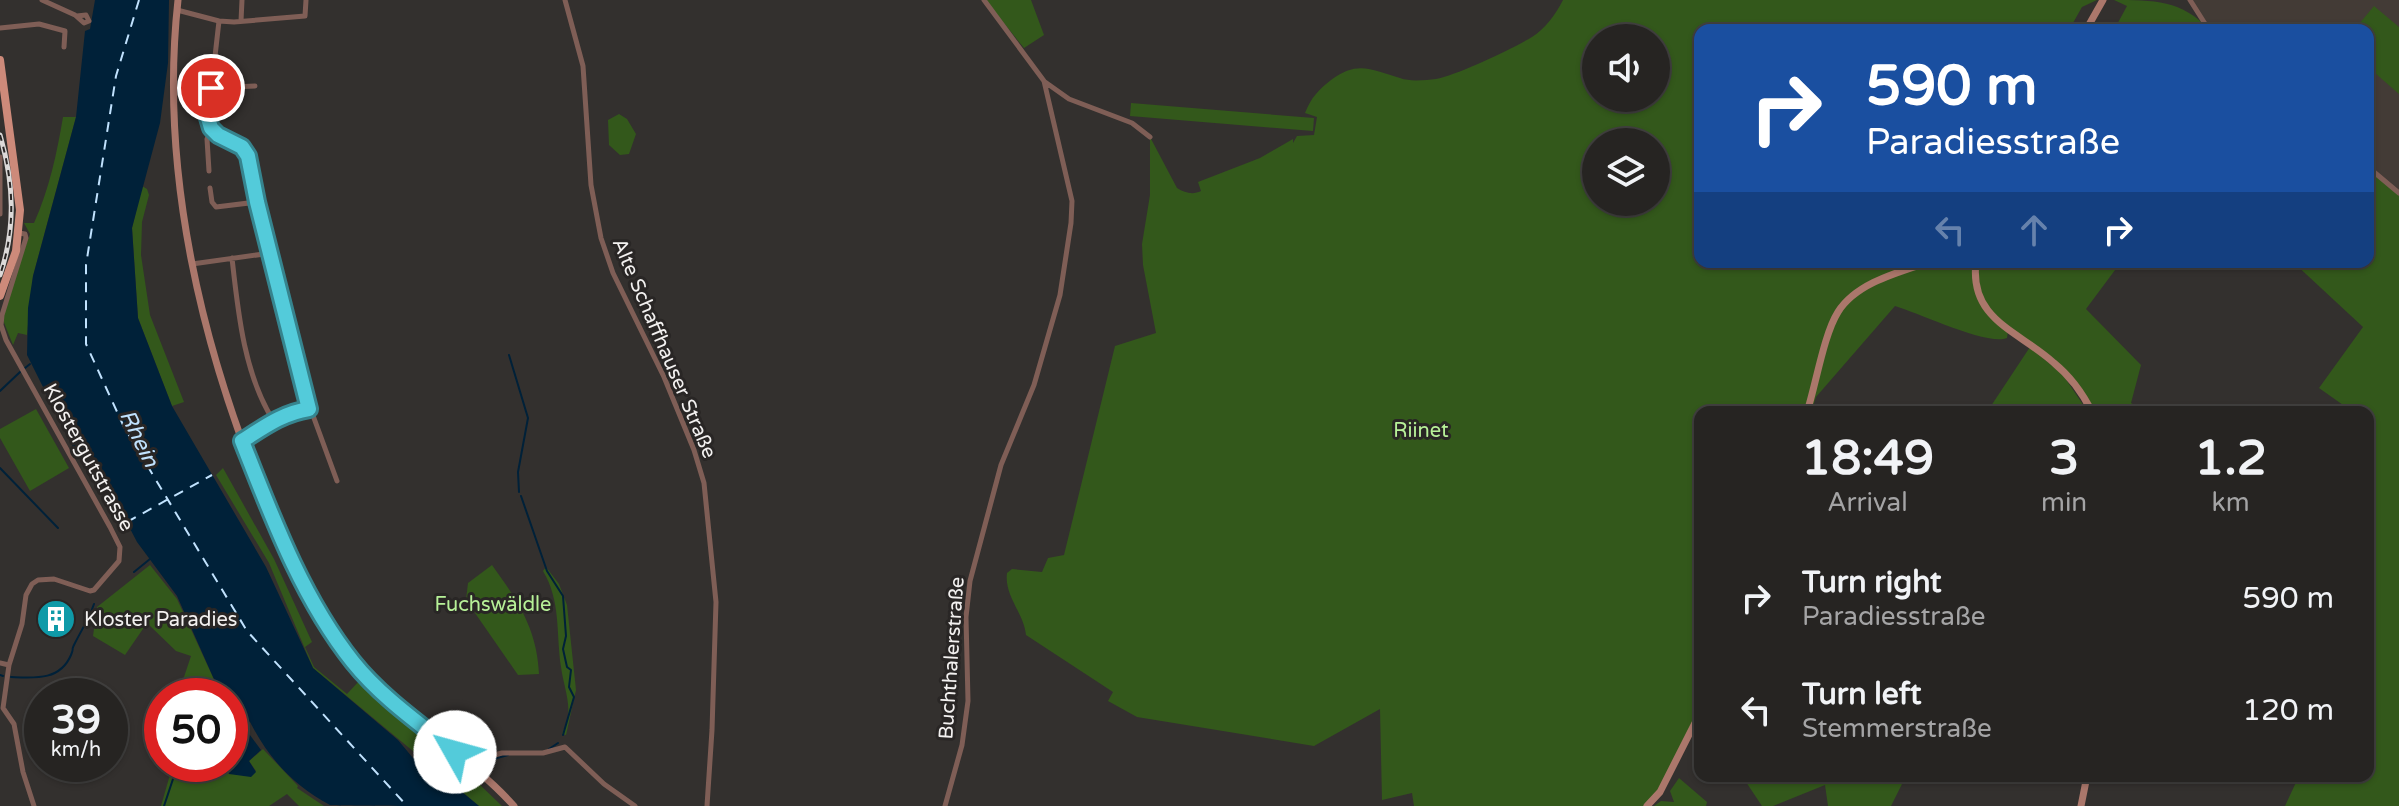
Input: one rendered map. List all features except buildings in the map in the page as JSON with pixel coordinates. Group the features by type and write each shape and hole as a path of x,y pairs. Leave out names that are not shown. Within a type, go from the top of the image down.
{"main road":[{"path":"2089,24 2103,0"},
{"path":"178,5 175,76 177,150 192,264 215,358 242,441 296,568 343,648 388,698 468,762 514,806"},
{"path":"0,60 19,198 16,251 1,294"},
{"path":"1809,406 1829,332 1838,311 1852,296 1889,275 1911,268"},
{"path":"1976,268 1976,285 1988,313 2055,363 2088,406"},
{"path":"1647,806 1660,792 1694,725"},
{"path":"2081,806 2086,782"}],"street":[{"path":"42,0 77,16"},
{"path":"241,21 242,0"},
{"path":"178,5 219,21 241,21 305,16 306,0"},
{"name":"Alte Schaffhauser Straße","path":"565,0 583,66 591,185 601,238 613,273 655,356 704,483 716,602 707,806"},
{"path":"984,0 1044,81 1069,99 1132,123 1150,137"},
{"path":"2190,0 2205,24"},
{"path":"219,21 208,118 211,128 218,135 247,153 300,380 337,481"},
{"path":"0,28 48,25 65,31 64,47"},
{"name":"Buchthalerstraße","path":"945,806 959,757 968,701 966,617 970,581 1001,465 1034,385 1060,295 1071,223 1072,201 1044,81"},
{"path":"211,88 255,86"},
{"path":"209,171 207,139 211,128"},
{"path":"0,157 0,214"},
{"path":"2374,172 2399,193"},
{"path":"210,188 216,207 257,202"},
{"name":"Klostergutstrasse","path":"9,665 22,624 26,595 32,584 38,580 54,579 94,590 121,555 108,523 6,340 1,325 26,238 25,234 19,233"},
{"path":"192,264 271,253"},
{"path":"232,258 240,324 255,381 273,420"},
{"path":"242,441 273,420 309,409"},
{"path":"0,663 9,665 3,708 14,724 23,772 34,806"},
{"path":"468,762 502,753 543,753 565,747 604,784 635,806"}],"shaded area":[{"path":"2192,0 2399,0 2399,193 2374,172 2374,24 2206,24"}],"green space":[{"path":"985,0 1031,0 1044,35 1024,48"},
{"name":"Riinet","path":"1563,0 2097,0 2082,7 2072,24 1694,24 1694,268 1974,268 1974,288 2008,331 2007,338 1969,333 1895,306 1816,397 1813,406 1694,406 1694,726 1660,791 1644,806 1414,806 1412,793 1382,800 1380,709 1314,746 1137,717 1108,701 1113,692 1026,635 1008,589 1007,573 1012,569 1042,572 1048,558 1064,555 1115,346 1156,333 1142,244 1150,195 1150,137 1177,188 1189,193 1198,192 1201,191 1198,182 1260,158 1293,139 1293,143 1297,136 1314,135 1317,117 1305,113 1307,108 1331,80 1349,70 1365,68 1408,80 1445,77 1512,48 1546,25"},
{"path":"2114,0 2142,0 2178,7 2203,24 2117,24 2127,6"},
{"path":"2374,6 2399,27 2399,94 2374,72 2374,24 2359,24"},
{"path":"1131,103 1314,118 1313,131 1130,116"},
{"path":"619,114 627,119 636,134 629,154 620,155 609,145 608,120"},
{"path":"63,117 76,117 33,276 27,335 18,333 13,345 1,315 30,234 24,223 34,223 48,184"},
{"path":"2374,172 2399,193 2399,806 2285,806 2296,782 2374,782 2374,406 2344,406 2319,388 2363,327 2299,268 2374,268"},
{"path":"142,186 149,195 142,222 141,255 150,315 184,402 172,406 138,318 132,228"},
{"path":"1979,268 2117,268 2086,309 2141,365 2131,403 2136,406 2091,406 2073,380 1992,313 1985,301"},
{"path":"2030,347 2063,375 2084,406 1991,406"},
{"path":"36,409 69,468 30,491 0,438 0,429"},
{"path":"223,468 274,559 312,642 305,647 314,667 347,694 360,680 388,708 454,760 502,806 479,806 313,668 269,563 216,475"},
{"path":"150,565 177,599 213,678 184,678 191,656 176,651 147,623 125,655 93,636 97,607"},
{"name":"Fuchswäldle","path":"492,565 530,629 539,674 518,675 466,600 468,583"},
{"path":"546,567 559,584 567,605 576,690 566,735 562,734 568,704 553,594 543,571"},
{"path":"263,749 297,788 324,806 299,806 287,794 269,806 161,806 168,782 248,782 248,770 256,771 249,761"},
{"path":"1679,778 1707,802 1706,806 1654,806 1661,801 1674,802 1670,791"},
{"path":"1746,782 1903,782 1891,806 1828,806 1825,785 1773,806 1762,806"}],"water":[{"name":"Rhein","path":"95,0 169,0 168,63 160,123 132,228 138,318 172,406 266,567 313,668 398,740 413,758 444,777 479,806 330,805 283,770 248,721 248,678 213,678 177,596 76,453 27,355 28,308 33,276 76,117 85,31 90,29"},
{"path":"248,732 261,750 249,761 256,772 248,777"}],"waterway":[{"path":"509,355 528,418 518,472 519,492"},
{"path":"25,368 30,364"},
{"path":"0,391 20,372"},
{"path":"0,468 58,528"},
{"path":"521,496 547,571 563,596 566,636 563,649 567,667 571,670 569,687 574,697 563,735"},
{"path":"134,572 150,559"},
{"path":"11,677 46,676 60,670 71,655 94,604"},
{"path":"549,749 558,743"},
{"path":"475,764 508,755"},
{"path":"444,777 462,767"},
{"path":"164,806 172,782"}],"ferry route":[{"path":"139,0 116,76 86,265 86,344 124,427 247,631 407,806"},
{"path":"127,522 212,475"}],"railway":[{"path":"0,135 11,205 9,240 0,275"}],"place":[{"name":"Kloster Paradies","path":"56,619"}],"route":[{"path":"211,88 208,118 211,128 242,147 248,156 309,409 273,420 242,441 280,533 331,631 355,664 377,687 455,752"}]}
